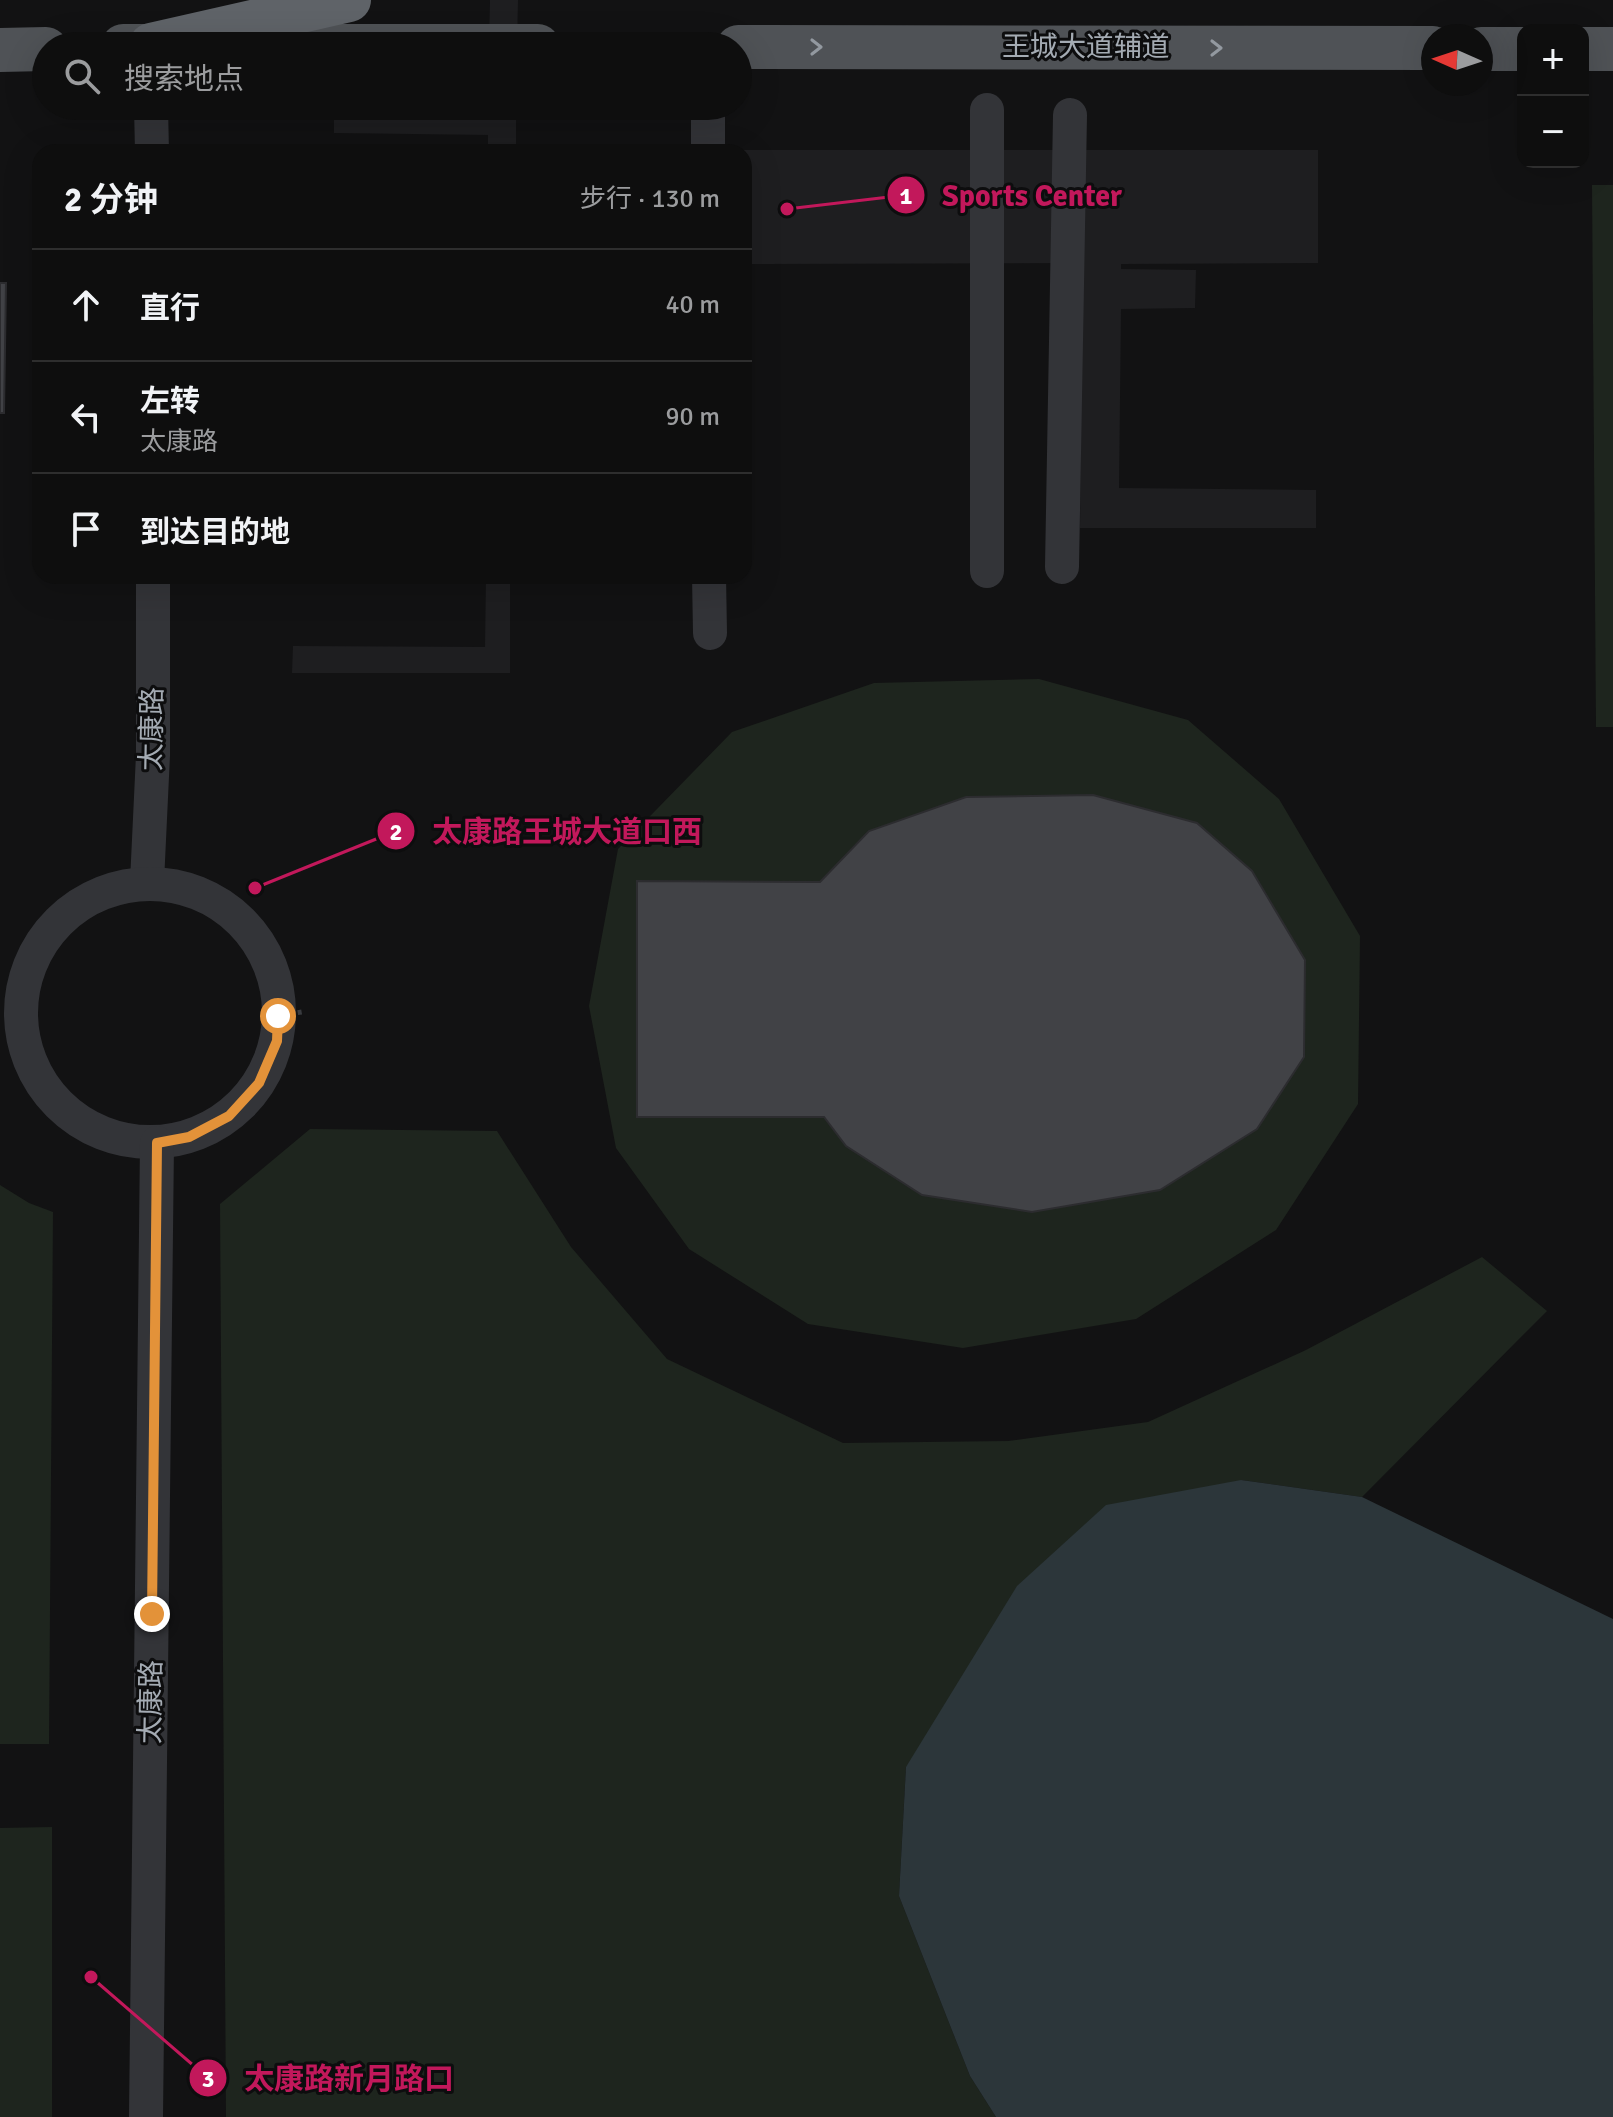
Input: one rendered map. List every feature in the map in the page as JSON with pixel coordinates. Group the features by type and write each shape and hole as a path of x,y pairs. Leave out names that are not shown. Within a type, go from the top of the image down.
{"highway":[{"path":"211,32 349,0"}],"main road":[{"name":"王城大道辅道","path":"752,47 1421,48"},
{"path":"0,50 32,49"},
{"path":"1493,49 1517,49"},
{"path":"1589,49 1613,49"}],"street":[{"path":"987,110 987,571"},
{"path":"1062,567 1070,115"},
{"path":"151,120 152,144"},
{"path":"708,120 708,144"},
{"name":"太康路","path":"147,882 153,755 153,584"},
{"path":"709,584 710,633"},
{"path":"147,882 192,889 231,910 261,944 279,996 293,1014 277,1041 259,1083 229,1116 189,1137 157,1143 112,1138 71,1117 40,1084 23,1042 10,996 35,950 64,914 102,890 147,882"},
{"name":"太康路","path":"146,2117 157,1143"}],"shaded area":[{"path":"490,0 518,0 517,32 489,32"},
{"path":"334,120 516,120 516,144 488,144 488,135 334,133"},
{"path":"752,150 1318,150 1318,263 1121,264 1121,269 1196,270 1195,308 1121,309 1119,488 1316,490 1316,528 1080,528 1082,263 752,264"},
{"path":"1592,185 1613,185 1613,727 1596,727"},
{"path":"486,584 510,584 510,673 292,673 293,646 485,647"},
{"path":"1039,679 1188,720 1279,799 1360,936 1358,1104 1276,1230 1136,1319 963,1348 808,1324 689,1249 616,1148 589,1006 618,849 732,732 874,683","holes":["1093,795 1197,823 1252,871 1305,960 1304,1057 1257,1129 1160,1190 1032,1212 922,1195 846,1146 824,1117 637,1117 637,882 820,882 869,831 967,797"]},
{"path":"310,1129 497,1131 571,1247 667,1359 843,1443 1008,1441 1148,1422 1306,1350 1482,1257 1547,1311 1362,1497 1241,1480 906,1767 899,1896 970,2076 996,2117 226,2117 220,1204"},
{"path":"0,1185 29,1203 53,1212 49,1744 0,1744"},
{"path":"1241,1480 1362,1497 1613,1619 1613,2117 996,2117 970,2076 899,1896 906,1767 1017,1586 1106,1505"},
{"path":"52,1827 52,2117 0,2117 0,1828"}],"building":[{"path":"0,283 6,283 4,413 0,413"},
{"path":"1093,795 1197,823 1252,871 1305,960 1304,1057 1257,1129 1160,1190 1032,1212 922,1195 846,1146 824,1117 637,1117 637,881 820,882 869,831 966,797"}],"place":[{"name":"Sports Center","path":"787,209"},
{"name":"太康路王城大道口西","path":"255,888"},
{"name":"太康路新月路口","path":"91,1977"}],"route":[{"path":"152,1614 157,1143 189,1137 229,1116 259,1083 277,1041 278,1016"}]}
